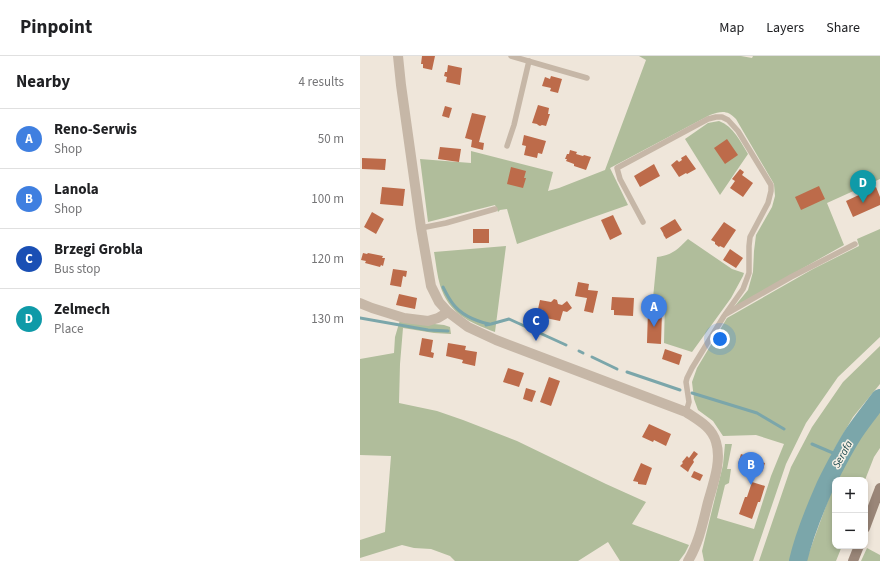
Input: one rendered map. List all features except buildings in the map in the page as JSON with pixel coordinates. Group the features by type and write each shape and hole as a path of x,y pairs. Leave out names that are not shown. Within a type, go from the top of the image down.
{"street":[{"path":"398,56 421,228 431,286 439,302 448,312 468,327 496,340 686,412 707,426 716,442 718,454 716,471 700,534 688,561"},
{"path":"360,303 404,318 428,321 438,318 448,312"},
{"path":"868,521 879,495"},
{"path":"853,561 858,549"}],"lane":[{"path":"511,56 587,78"},
{"path":"508,146 529,61"},
{"path":"643,222 620,179 617,168 708,119 722,117 728,120 738,131 771,185 768,203 750,237 749,273 747,280 743,289 724,316 687,378 686,382 689,402 686,412"},
{"path":"421,228 446,223 495,209"},
{"path":"724,316 791,277 855,244"}],"green space":[{"path":"639,56 741,56 752,58 753,56 880,56 880,179 827,203 844,245 734,307 748,290 753,272 756,235 772,207 775,196 774,184 736,119 730,114 724,112 710,115 610,168 628,205 517,244 507,209 500,210 498,212 495,205 428,222 420,159 471,163 471,151 553,172 548,191 605,170 646,60"},
{"path":"719,121 733,131 748,154 720,195 685,139 708,123"},
{"path":"880,229 880,337 838,377 806,423 786,464 753,561 704,561 702,551 723,465 725,444 732,444 727,469 731,469 729,483 725,485 717,518 754,529 771,476 784,444 756,435 723,436 713,421 698,410 694,399 692,382 697,368 727,318 813,269 859,246 857,239"},
{"path":"688,239 732,269 744,273 731,298 692,352 664,343 665,299 653,298 657,257 667,255 674,251"},
{"path":"506,246 495,332 477,325 461,316 449,303 440,285 434,252"},
{"path":"400,320 444,325 450,327 451,334 403,328 399,403 437,411 517,441 646,502 632,524 689,545 679,561 620,561 608,542 578,561 455,561 450,556 431,549 414,548 402,545 360,558 360,540 385,532 391,456 360,455 360,359 394,353 395,337"},
{"path":"880,346 880,384 853,417 831,455 802,523 793,561 759,561 791,467 812,427 843,382"},
{"path":"880,409 880,448 874,457 866,477 837,477 837,476 865,429"},
{"path":"832,489 832,549 841,549 836,561 806,561"},
{"path":"867,549 880,555 880,561 861,561"}],"waterway":[{"path":"443,287 452,302 461,312 474,320 489,324"},
{"path":"360,318 428,330 448,331"},
{"path":"486,325 509,319 566,345"},
{"path":"579,351 583,353"},
{"path":"592,357 617,369"},
{"path":"627,372 680,390"},
{"path":"692,393 757,413 784,429"},
{"name":"Serafa","path":"798,561 803,542 828,479 854,433 880,398"},
{"path":"812,444 840,456"}],"place":[{"name":"Zelmech","path":"863,203"},
{"name":"Reno-Serwis","path":"654,327"},
{"name":"Brzegi Grobla","path":"536,341"},
{"name":"Lanola","path":"751,485"}]}
